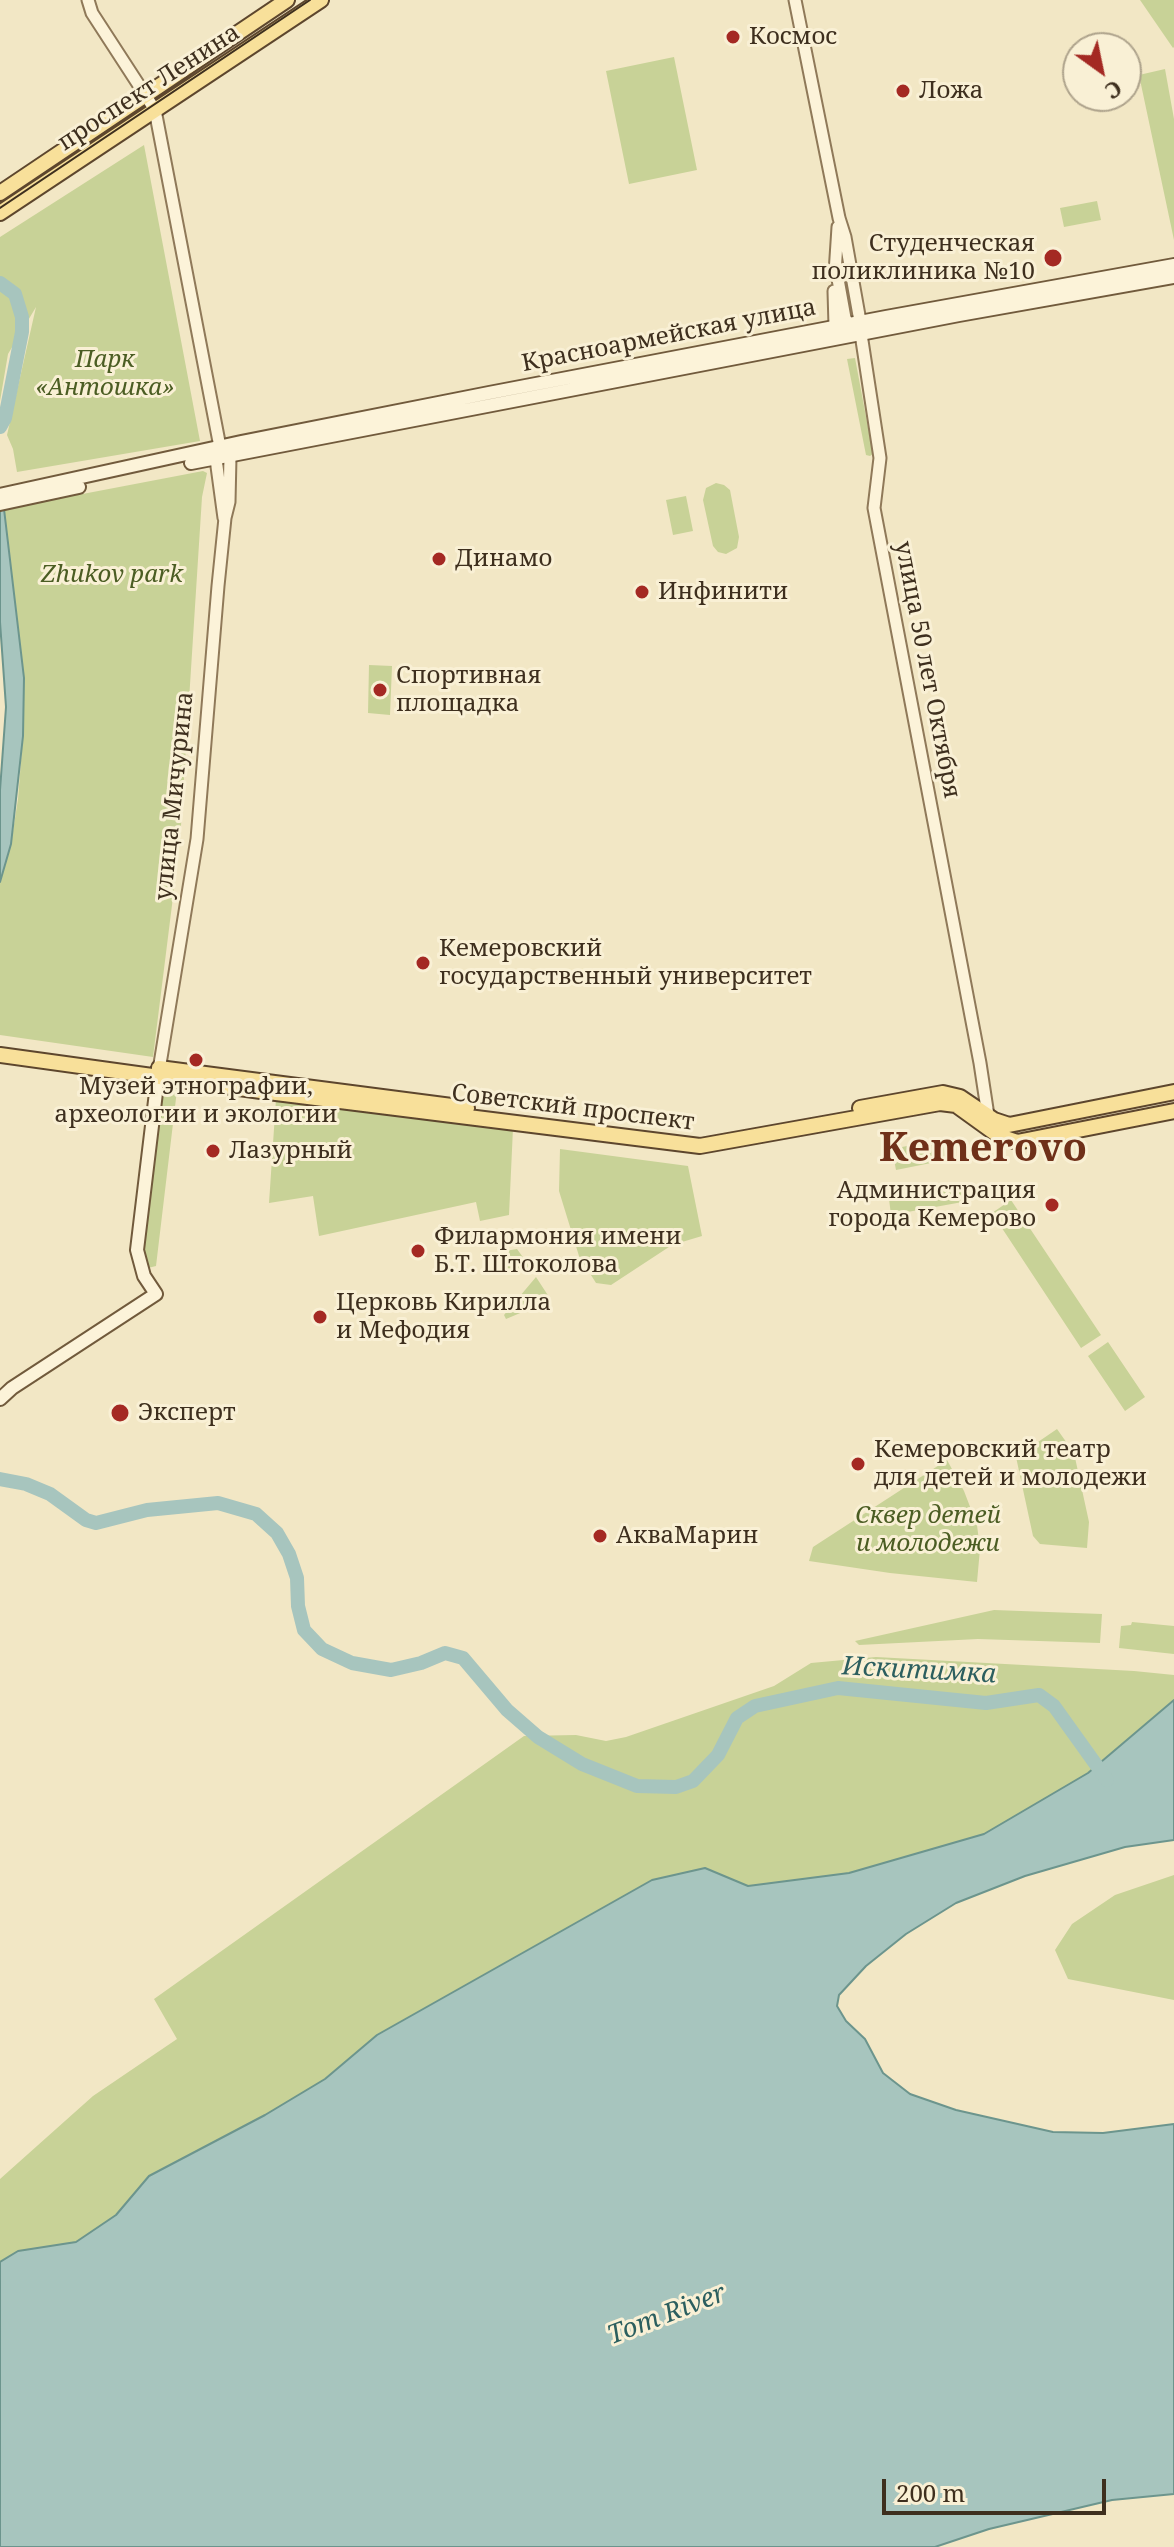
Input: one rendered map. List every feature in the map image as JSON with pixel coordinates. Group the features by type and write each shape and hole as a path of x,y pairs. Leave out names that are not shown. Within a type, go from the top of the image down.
{"main road":[{"name":"проспект Ленина","path":"0,193 287,0"},
{"name":"проспект Ленина","path":"3,211 321,0"},
{"name":"Красноармейская улица","path":"46,490 218,453 1174,265"},
{"name":"Красноармейская улица","path":"848,329 1174,277"},
{"name":"Красноармейская улица","path":"230,457 474,402"},
{"path":"218,453 230,457"},
{"path":"0,495 46,490"},
{"path":"0,504 46,490"},
{"name":"Советский проспект","path":"0,1046 159,1072 700,1146 940,1103 956,1105 989,1123 1008,1141 1017,1142 1174,1111"},
{"name":"Советский проспект","path":"0,1055 159,1072"},
{"path":"154,1291 144,1276 137,1250 159,1072"},
{"path":"1173,1092 1166,1096 1163,1104 1174,1111"},
{"name":"Советский проспект","path":"989,1123 1009,1125 1173,1092"},
{"path":"1132,1100 1142,1108 1136,1119"},
{"path":"0,1391 154,1291"},
{"path":"0,1399 154,1291"}],"street":[{"name":"улица Мичурина","path":"88,0 92,13 155,110 218,453 225,518"},
{"name":"улица 50 лет Октября","path":"795,0 845,237 848,329"},
{"name":"улица 50 лет Октября","path":"839,218 836,268 880,458 874,508 976,1038 989,1123"},
{"name":"улица Мичурина","path":"159,1072 197,839 225,518 229,502 230,457"}],"green space":[{"path":"1140,0 1174,0 1173,48"},
{"path":"674,57 697,170 629,184 606,71"},
{"path":"1165,69 1174,119 1174,240 1142,89 1142,74"},
{"name":"Парк «Антошка»","path":"144,145 200,441 17,472 7,435 36,307 8,354 0,401 0,237"},
{"path":"1097,201 1101,220 1064,227 1060,208"},
{"path":"855,358 873,454 870,456 866,455 847,359"},
{"name":"Zhukov park","path":"203,471 207,473 202,497 180,841 153,1057 0,1035 0,882 11,844 18,799 24,678 4,509"},
{"path":"716,483 730,490 739,537 737,548 726,554 718,552 713,546 703,500 706,488"},
{"path":"686,496 693,531 673,535 666,500"},
{"name":"Спортивная площадка","path":"369,665 392,666 390,715 368,713"},
{"path":"161,1088 177,1090 156,1266 148,1268 141,1259"},
{"path":"276,1099 513,1128 509,1215 480,1221 476,1202 319,1236 313,1196 269,1203"},
{"path":"942,1139 946,1160 896,1170 892,1149"},
{"path":"560,1149 688,1166 702,1236 672,1245 611,1285 596,1283 579,1256 559,1191"},
{"path":"965,1186 968,1201 891,1215 889,1199"},
{"path":"1011,1200 1101,1335 1081,1348 992,1213"},
{"path":"517,1249 530,1267 491,1274 487,1254"},
{"path":"536,1277 551,1300 506,1319 504,1315"},
{"path":"1108,1342 1145,1397 1125,1411 1088,1356"},
{"path":"1057,1429 1074,1453 1089,1522 1087,1548 1040,1544 1033,1536 1016,1457"},
{"name":"Сквер детей и молодежи","path":"947,1460 964,1491 977,1525 980,1549 977,1582 809,1561 813,1547"},
{"path":"994,1610 1102,1614 1100,1643 978,1639 859,1645 855,1641"},
{"path":"1132,1622 1174,1626 1174,1654 1119,1648 1121,1626 1131,1625"},
{"path":"876,1657 1174,1675 1174,1700 1088,1773 984,1834 849,1873 748,1886 705,1868 377,2035 325,2079 265,2115 149,2176 116,2215 76,2242 18,2251 0,2262 0,2179 93,2096 177,2039 154,1999 524,1736 576,1735 606,1741 626,1737 774,1686 811,1663"},
{"path":"1174,1875 1174,2000 1068,1979 1055,1950 1072,1924 1115,1895"}],"water":[{"path":"4,509 24,678 23,736 11,844 0,882 0,790 6,707 0,622 0,510"},
{"name":"Tom River","path":"1174,1700 1174,1840 1125,1847 1025,1876 956,1903 906,1934 866,1966 839,1995 837,2006 846,2021 865,2039 883,2073 910,2094 956,2110 1053,2132 1103,2133 1174,2124 1174,2494 1112,2500 989,2529 935,2547 0,2547 0,2262 18,2251 76,2242 116,2215 149,2176 265,2115 325,2079 377,2035 652,1880 705,1868 748,1886 849,1873 984,1834 1088,1773"}],"waterway":[{"name":"Искитимка","path":"0,283 15,294 22,317 22,332 5,418 0,427"},
{"name":"Искитимка","path":"0,1479 26,1484 50,1494 86,1520 96,1523 147,1510 218,1503 256,1514 277,1533 289,1554 297,1578 298,1606 304,1630 322,1649 352,1663 391,1670 445,1653 463,1658 507,1710 538,1737 582,1764 637,1786 676,1787 693,1781 718,1755 737,1718 755,1706 838,1688 986,1703 1039,1695 1054,1706 1107,1780"}],"tram line":[{"path":"0,208 310,0"}],"place":[{"name":"Космос","path":"733,37"},
{"name":"Ложа","path":"903,91"},
{"name":"Студенческая поликлиника №10","path":"1053,258"},
{"name":"Динамо","path":"439,559"},
{"name":"Инфинити","path":"642,592"},
{"name":"Спортивная площадка","path":"380,690"},
{"name":"Кемеровский государственный университет","path":"423,963"},
{"name":"Музей этнографии, археологии и экологии","path":"196,1060"},
{"name":"Лазурный","path":"213,1151"},
{"name":"Администрация города Кемерово","path":"1052,1205"},
{"name":"Филармония имени Б.Т. Штоколова","path":"418,1251"},
{"name":"Церковь Кирилла и Мефодия","path":"320,1317"},
{"name":"Эксперт","path":"120,1413"},
{"name":"Кемеровский театр для детей и молодежи","path":"858,1464"},
{"name":"АкваМарин","path":"600,1536"}],"district":[{"name":"Kemerovo","path":"983,1150"}]}
